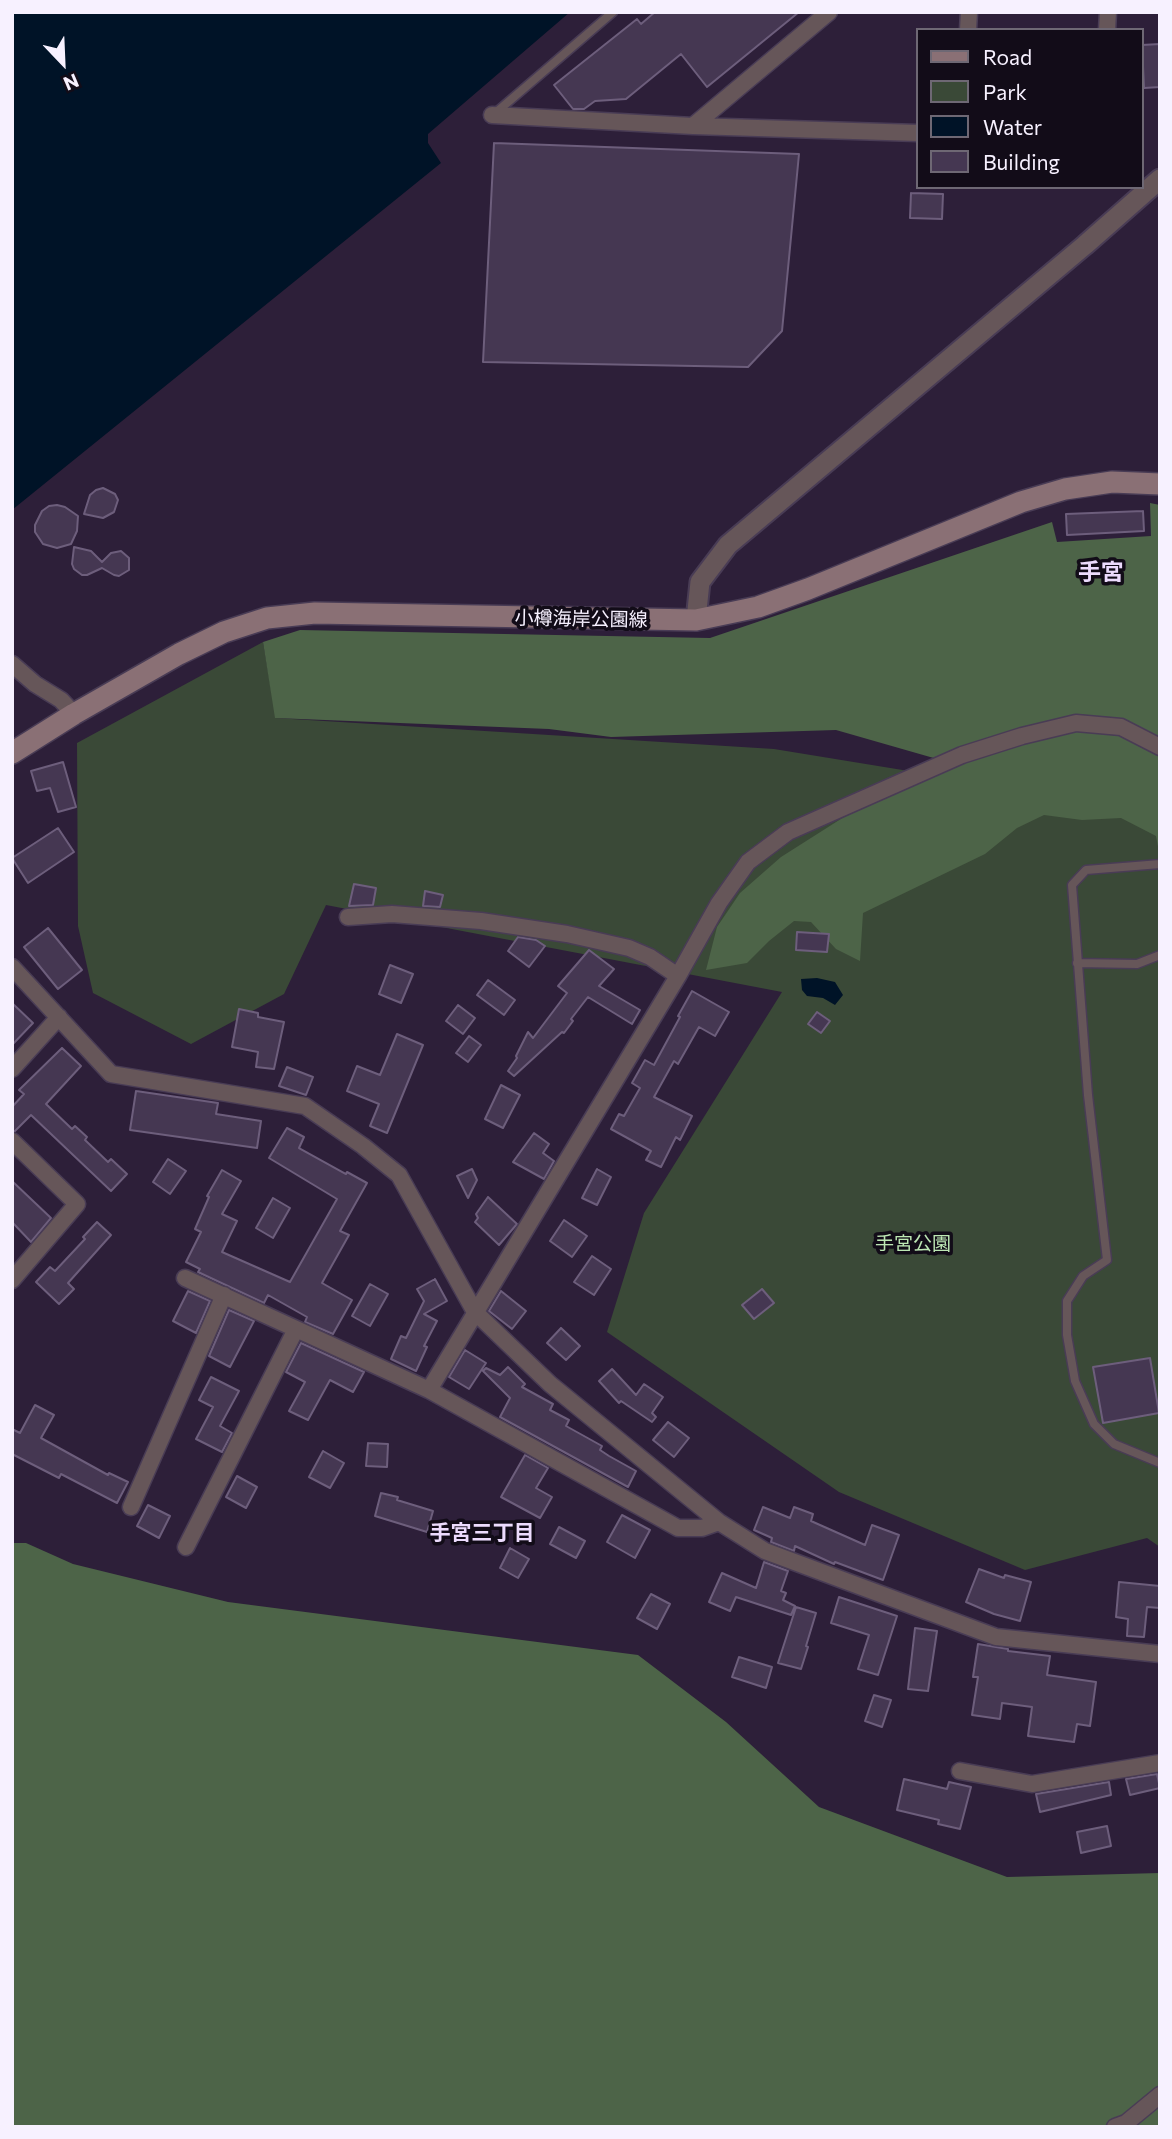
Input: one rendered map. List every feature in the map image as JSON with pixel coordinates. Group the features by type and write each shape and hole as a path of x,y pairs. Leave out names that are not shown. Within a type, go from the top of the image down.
{"main road":[{"name":"小樽海岸公園線","path":"12,753 179,654 224,632 267,618 314,613 695,621 758,607 1021,502 1054,492 1112,482 1160,484"}],"street":[{"path":"693,126 829,12"},
{"path":"492,115 693,126 916,133"},
{"path":"695,621 700,582 728,545 1160,179"},
{"path":"12,664 35,684 61,700 74,714"},
{"path":"429,1390 678,976 719,903 748,862 788,832 962,755 1023,736 1076,723 1121,727 1160,747"},
{"path":"348,917 392,914 481,921 567,934 629,948 650,957 678,976"},
{"path":"12,967 111,1074 305,1105 363,1146 399,1175 475,1312 550,1384 719,1522 765,1551 996,1637 1160,1654"},
{"path":"12,1069 59,1017"},
{"path":"12,1141 77,1204 12,1280"},
{"path":"186,1278 429,1390 678,1528 702,1528 719,1522"},
{"path":"131,1507 224,1296"},
{"path":"186,1547 296,1329"},
{"path":"960,1772 1032,1784 1160,1763"},
{"path":"1115,2127 1126,2123 1160,2095"}],"lane":[{"path":"492,115 613,12"},
{"path":"1160,864 1086,870 1072,885 1088,1095 1107,1260 1083,1276 1067,1301 1067,1335 1075,1381 1094,1424 1114,1444 1160,1462"},
{"path":"1077,962 1136,964 1160,955"}],"green space":[{"path":"1150,503 1160,505 1160,857 1156,836 1121,818 1082,820 1044,815 1017,828 985,854 863,913 860,961 836,949 811,922 794,921 747,963 706,970 717,927 740,893 781,857 844,817 958,765 836,730 611,737 549,729 275,718 263,642 300,630 710,638 1052,522 1057,542 1151,536"},
{"name":"手宮公園","path":"263,642 276,718 774,749 927,774 1160,799 1160,1547 1147,1538 1025,1570 839,1492 607,1332 644,1213 782,992 326,905 284,994 191,1044 93,993 78,926 77,743"},
{"path":"12,1543 26,1543 73,1564 228,1602 638,1655 726,1722 819,1807 1007,1877 1160,1873 1160,2127 12,2127"}],"water":[{"path":"12,12 570,12 428,134 428,143 441,163 12,510"},
{"path":"817,978 835,982 843,995 835,1005 823,998 807,996 802,990 801,979"}],"building":[{"path":"655,12 799,12 707,87 681,54 626,99 595,101 584,109 573,109 554,85 637,19 641,24"},
{"path":"1160,44 1160,87 1144,88 1144,45"},
{"path":"494,143 799,154 782,331 748,367 483,362"},
{"path":"911,193 943,194 942,219 910,218"},
{"path":"103,488 115,494 118,500 114,512 103,518 84,514 90,495"},
{"path":"57,505 78,516 77,531 71,544 57,548 43,544 35,532 35,525 42,511"},
{"path":"1143,511 1144,531 1067,535 1066,514"},
{"path":"74,547 91,551 102,562 111,553 121,551 129,558 129,570 119,576 102,568 82,575 72,564"},
{"path":"63,762 76,807 58,812 50,788 37,791 31,771"},
{"path":"58,828 74,852 28,883 12,858"},
{"path":"354,884 376,888 373,905 349,906"},
{"path":"425,891 443,895 440,907 423,906"},
{"path":"48,928 82,970 58,989 24,947"},
{"path":"797,932 829,934 827,952 796,950"},
{"path":"518,937 536,940 545,946 529,967 508,951"},
{"path":"589,950 614,969 599,986 640,1010 632,1024 588,997 564,1033 514,1076 508,1071 528,1032 533,1038 567,993 558,986"},
{"path":"390,965 413,974 401,1003 379,994"},
{"path":"488,980 515,1000 504,1015 477,995"},
{"path":"692,991 729,1012 715,1036 699,1027 678,1064 674,1061 654,1097 692,1116 680,1140 676,1137 661,1167 646,1160 651,1151 611,1129 619,1114 624,1116 640,1088 632,1083 645,1060 654,1065"},
{"path":"12,1003 33,1023 12,1045"},
{"path":"458,1005 475,1018 463,1034 446,1021"},
{"path":"239,1009 258,1013 258,1017 284,1022 274,1069 256,1067 258,1052 232,1047"},
{"path":"817,1012 830,1021 821,1033 808,1024"},
{"path":"397,1034 423,1045 387,1133 370,1126 379,1104 347,1091 357,1066 380,1075"},
{"path":"469,1036 481,1045 468,1062 456,1053"},
{"path":"62,1048 81,1066 46,1104 72,1129 75,1126 87,1137 85,1140 108,1162 111,1159 127,1174 111,1191 31,1115 12,1131 12,1107 24,1094 19,1090"},
{"path":"287,1067 313,1077 306,1095 279,1086"},
{"path":"501,1085 520,1095 503,1128 485,1119"},
{"path":"136,1091 218,1103 216,1114 261,1121 257,1148 130,1130"},
{"path":"287,1128 304,1137 299,1148 367,1183 340,1231 349,1235 322,1283 352,1300 333,1334 305,1322 307,1317 268,1295 264,1303 198,1272 200,1269 186,1262 201,1232 195,1229 209,1197 207,1196 222,1170 241,1181 222,1214 237,1221 222,1252 290,1282 337,1199 269,1158"},
{"path":"534,1133 549,1144 543,1153 554,1161 544,1179 513,1162"},
{"path":"168,1159 186,1171 170,1194 153,1182"},
{"path":"472,1169 477,1180 468,1198 457,1176"},
{"path":"597,1169 611,1177 597,1205 582,1198"},
{"path":"12,1181 51,1218 31,1242 12,1222"},
{"path":"488,1197 517,1224 499,1245 475,1222 478,1218 476,1214"},
{"path":"273,1198 290,1208 273,1238 256,1228"},
{"path":"564,1220 587,1236 572,1257 550,1241"},
{"path":"97,1222 111,1235 68,1283 74,1289 59,1304 36,1282 50,1267 55,1271"},
{"path":"592,1256 611,1269 594,1295 574,1282"},
{"path":"435,1279 447,1301 424,1314 437,1321 424,1346 427,1347 416,1371 391,1359 401,1336 406,1338 424,1301 417,1289"},
{"path":"370,1284 388,1294 370,1326 352,1316"},
{"path":"762,1289 774,1303 754,1319 742,1305"},
{"path":"188,1291 210,1301 196,1333 173,1321"},
{"path":"501,1291 526,1311 512,1329 489,1311"},
{"path":"229,1310 254,1321 230,1367 209,1356"},
{"path":"561,1328 580,1346 566,1360 547,1343"},
{"path":"301,1343 364,1372 353,1392 330,1380 308,1420 289,1411 305,1382 286,1372"},
{"path":"465,1350 486,1363 469,1389 449,1377"},
{"path":"1150,1358 1159,1413 1103,1423 1093,1367"},
{"path":"508,1367 525,1384 522,1387 553,1404 550,1410 569,1420 566,1426 602,1446 600,1450 636,1471 628,1487 500,1417 510,1398 483,1371 486,1368 500,1375"},
{"path":"612,1369 636,1395 644,1384 663,1397 652,1413 656,1417 652,1422 621,1401 619,1403 599,1381"},
{"path":"211,1377 239,1391 220,1426 232,1433 222,1452 196,1439 213,1407 199,1400"},
{"path":"35,1405 54,1415 41,1438 108,1475 109,1473 128,1482 117,1503 61,1474 59,1478 12,1454 12,1429 20,1433"},
{"path":"668,1422 689,1438 674,1457 653,1440"},
{"path":"368,1443 388,1444 387,1467 366,1466"},
{"path":"323,1451 344,1463 330,1488 309,1477"},
{"path":"525,1455 548,1468 536,1488 552,1497 540,1518 501,1497"},
{"path":"237,1476 257,1487 246,1508 226,1497"},
{"path":"381,1493 433,1511 427,1532 375,1516"},
{"path":"148,1505 170,1516 159,1538 137,1526"},
{"path":"763,1507 790,1518 794,1507 813,1514 811,1521 865,1545 872,1525 899,1535 883,1580 835,1562 834,1564 795,1546 794,1551 771,1542 772,1538 754,1530"},
{"path":"622,1515 650,1530 635,1558 607,1542"},
{"path":"559,1527 585,1541 576,1558 550,1544"},
{"path":"510,1548 529,1559 518,1578 500,1568"},
{"path":"764,1562 788,1571 781,1591 786,1593 783,1600 795,1606 791,1615 736,1597 730,1611 709,1602 722,1573 756,1588"},
{"path":"979,1569 1004,1578 1005,1575 1031,1582 1020,1621 966,1602"},
{"path":"1119,1582 1160,1586 1160,1608 1147,1607 1144,1637 1127,1636 1128,1619 1116,1617"},
{"path":"651,1594 670,1604 657,1629 637,1618"},
{"path":"839,1597 897,1616 878,1675 858,1669 869,1635 831,1623"},
{"path":"796,1607 816,1613 801,1669 778,1663"},
{"path":"915,1628 937,1631 928,1691 908,1689"},
{"path":"978,1644 1050,1656 1047,1675 1096,1682 1090,1726 1077,1724 1074,1742 1028,1736 1032,1707 1002,1703 1000,1719 972,1715 978,1677 973,1677"},
{"path":"739,1657 772,1667 766,1688 732,1677"},
{"path":"874,1695 891,1700 882,1727 865,1721"},
{"path":"1157,1774 1160,1788 1130,1795 1126,1779"},
{"path":"904,1779 947,1789 949,1782 971,1787 960,1829 938,1824 939,1820 897,1810"},
{"path":"1109,1782 1111,1795 1040,1812 1036,1794"},
{"path":"1107,1826 1111,1846 1081,1853 1077,1832"}],"district":[{"name":"手宮","path":"1101,572"},
{"name":"手宮三丁目","path":"482,1533"}]}
